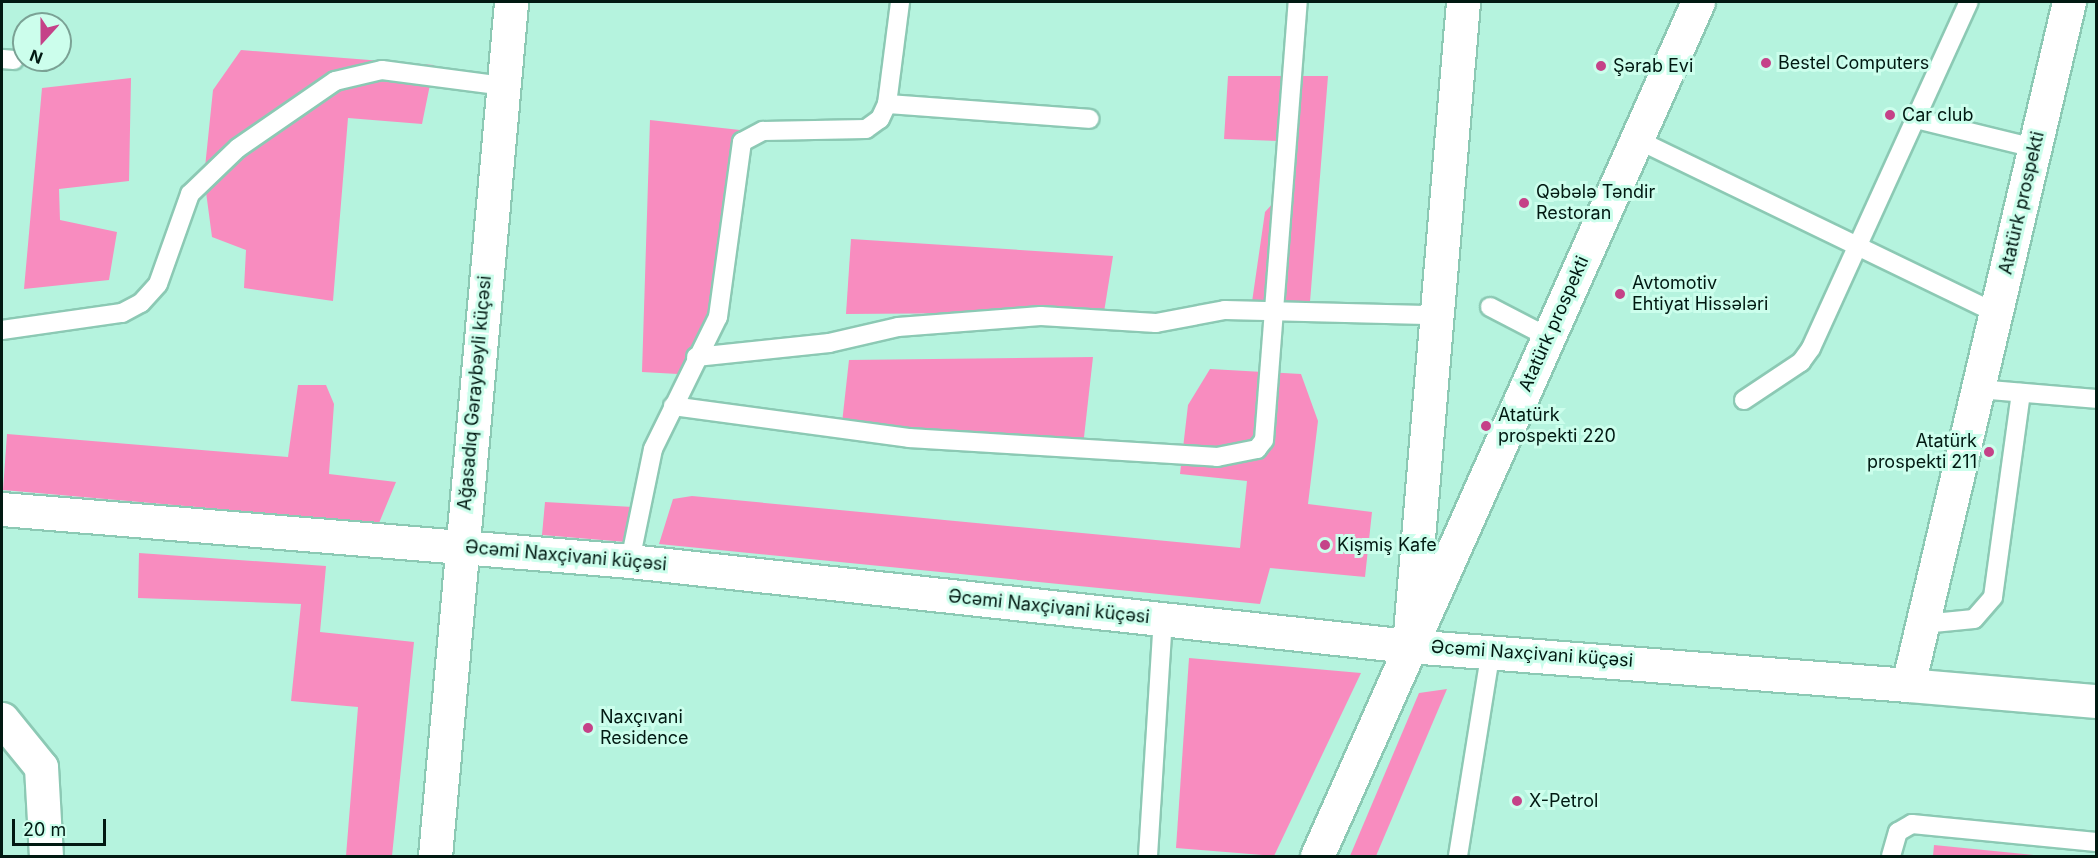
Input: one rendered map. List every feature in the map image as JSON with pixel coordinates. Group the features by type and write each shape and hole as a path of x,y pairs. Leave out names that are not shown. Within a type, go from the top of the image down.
{"street":[{"name":"Ağasadıq Gəraybəyli küçəsi","path":"435,856 511,2"},
{"path":"1409,646 1463,2"},
{"name":"Atatürk prospekti","path":"1317,856 1698,2"},
{"name":"Atatürk prospekti","path":"1908,686 2068,2"},
{"name":"Əcəmi Naxçivani küçəsi","path":"2,509 630,561 1409,646 1491,650 2097,701"},
{"path":"2,719 41,767 46,856"}],"lane":[{"path":"630,561 653,449 696,357 718,317 742,142 763,131 866,129 887,104 900,2"},
{"path":"673,406 909,438 1217,458 1249,454 1264,440 1298,2"},
{"path":"1744,400 1801,362 1857,247 1970,2"},
{"path":"2,330 122,313 141,303 158,284 189,194 238,148 335,81 382,70 503,86"},
{"path":"887,104 1089,119"},
{"path":"1917,119 2035,148"},
{"path":"1636,140 1996,313"},
{"path":"1490,307 1548,336"},
{"path":"696,357 830,343 945,323 1041,316 1156,323 1225,310 1436,315"},
{"path":"1978,389 2097,399"},
{"path":"1923,624 1974,619 1993,597 2021,393"},
{"path":"1148,856 1163,620"},
{"path":"1458,856 1491,650"},
{"path":"1892,856 1898,832 1912,824 2097,842"}],"shaded area":[{"path":"241,50 434,65 422,124 348,118 333,301 244,288 246,250 212,237 204,177 213,90"},
{"path":"1228,76 1328,76 1310,302 1252,302 1265,212 1276,200 1279,141 1224,139"},
{"path":"131,78 129,181 59,189 60,220 117,232 109,280 24,289 42,88"},
{"path":"650,120 740,130 710,309 678,374 642,372"},
{"path":"851,239 1113,256 1104,312 846,314"},
{"path":"1093,357 1083,446 842,423 849,360"},
{"path":"1210,369 1301,374 1318,421 1308,504 1372,512 1365,577 1270,568 1260,604 659,544 673,499 692,496 1240,548 1247,481 1180,474 1188,405"},
{"path":"298,385 326,385 334,404 329,474 396,482 379,523 3,490 7,434 288,457"},
{"path":"545,502 633,507 626,542 542,535"},
{"path":"139,553 326,566 320,632 414,642 392,856 346,856 358,707 291,701 301,604 138,598"},
{"path":"1189,658 1361,673 1274,856 1176,848"},
{"path":"1447,689 1376,856 1350,856 1419,693"},
{"path":"1934,845 2043,856 1933,856"}],"place":[{"name":"Bestel Computers","path":"1766,63"},
{"name":"Şərab Evi","path":"1601,66"},
{"name":"Car club","path":"1890,115"},
{"name":"Qəbələ Təndir Restoran","path":"1524,203"},
{"name":"Avtomotiv Ehtiyat Hissələri","path":"1620,294"},
{"name":"Atatürk prospekti 220","path":"1486,426"},
{"name":"Atatürk prospekti 211","path":"1989,452"},
{"name":"Kişmiş Kafe","path":"1325,545"},
{"name":"Naxçıvani Residence","path":"588,728"},
{"name":"X-Petrol","path":"1517,801"}]}
